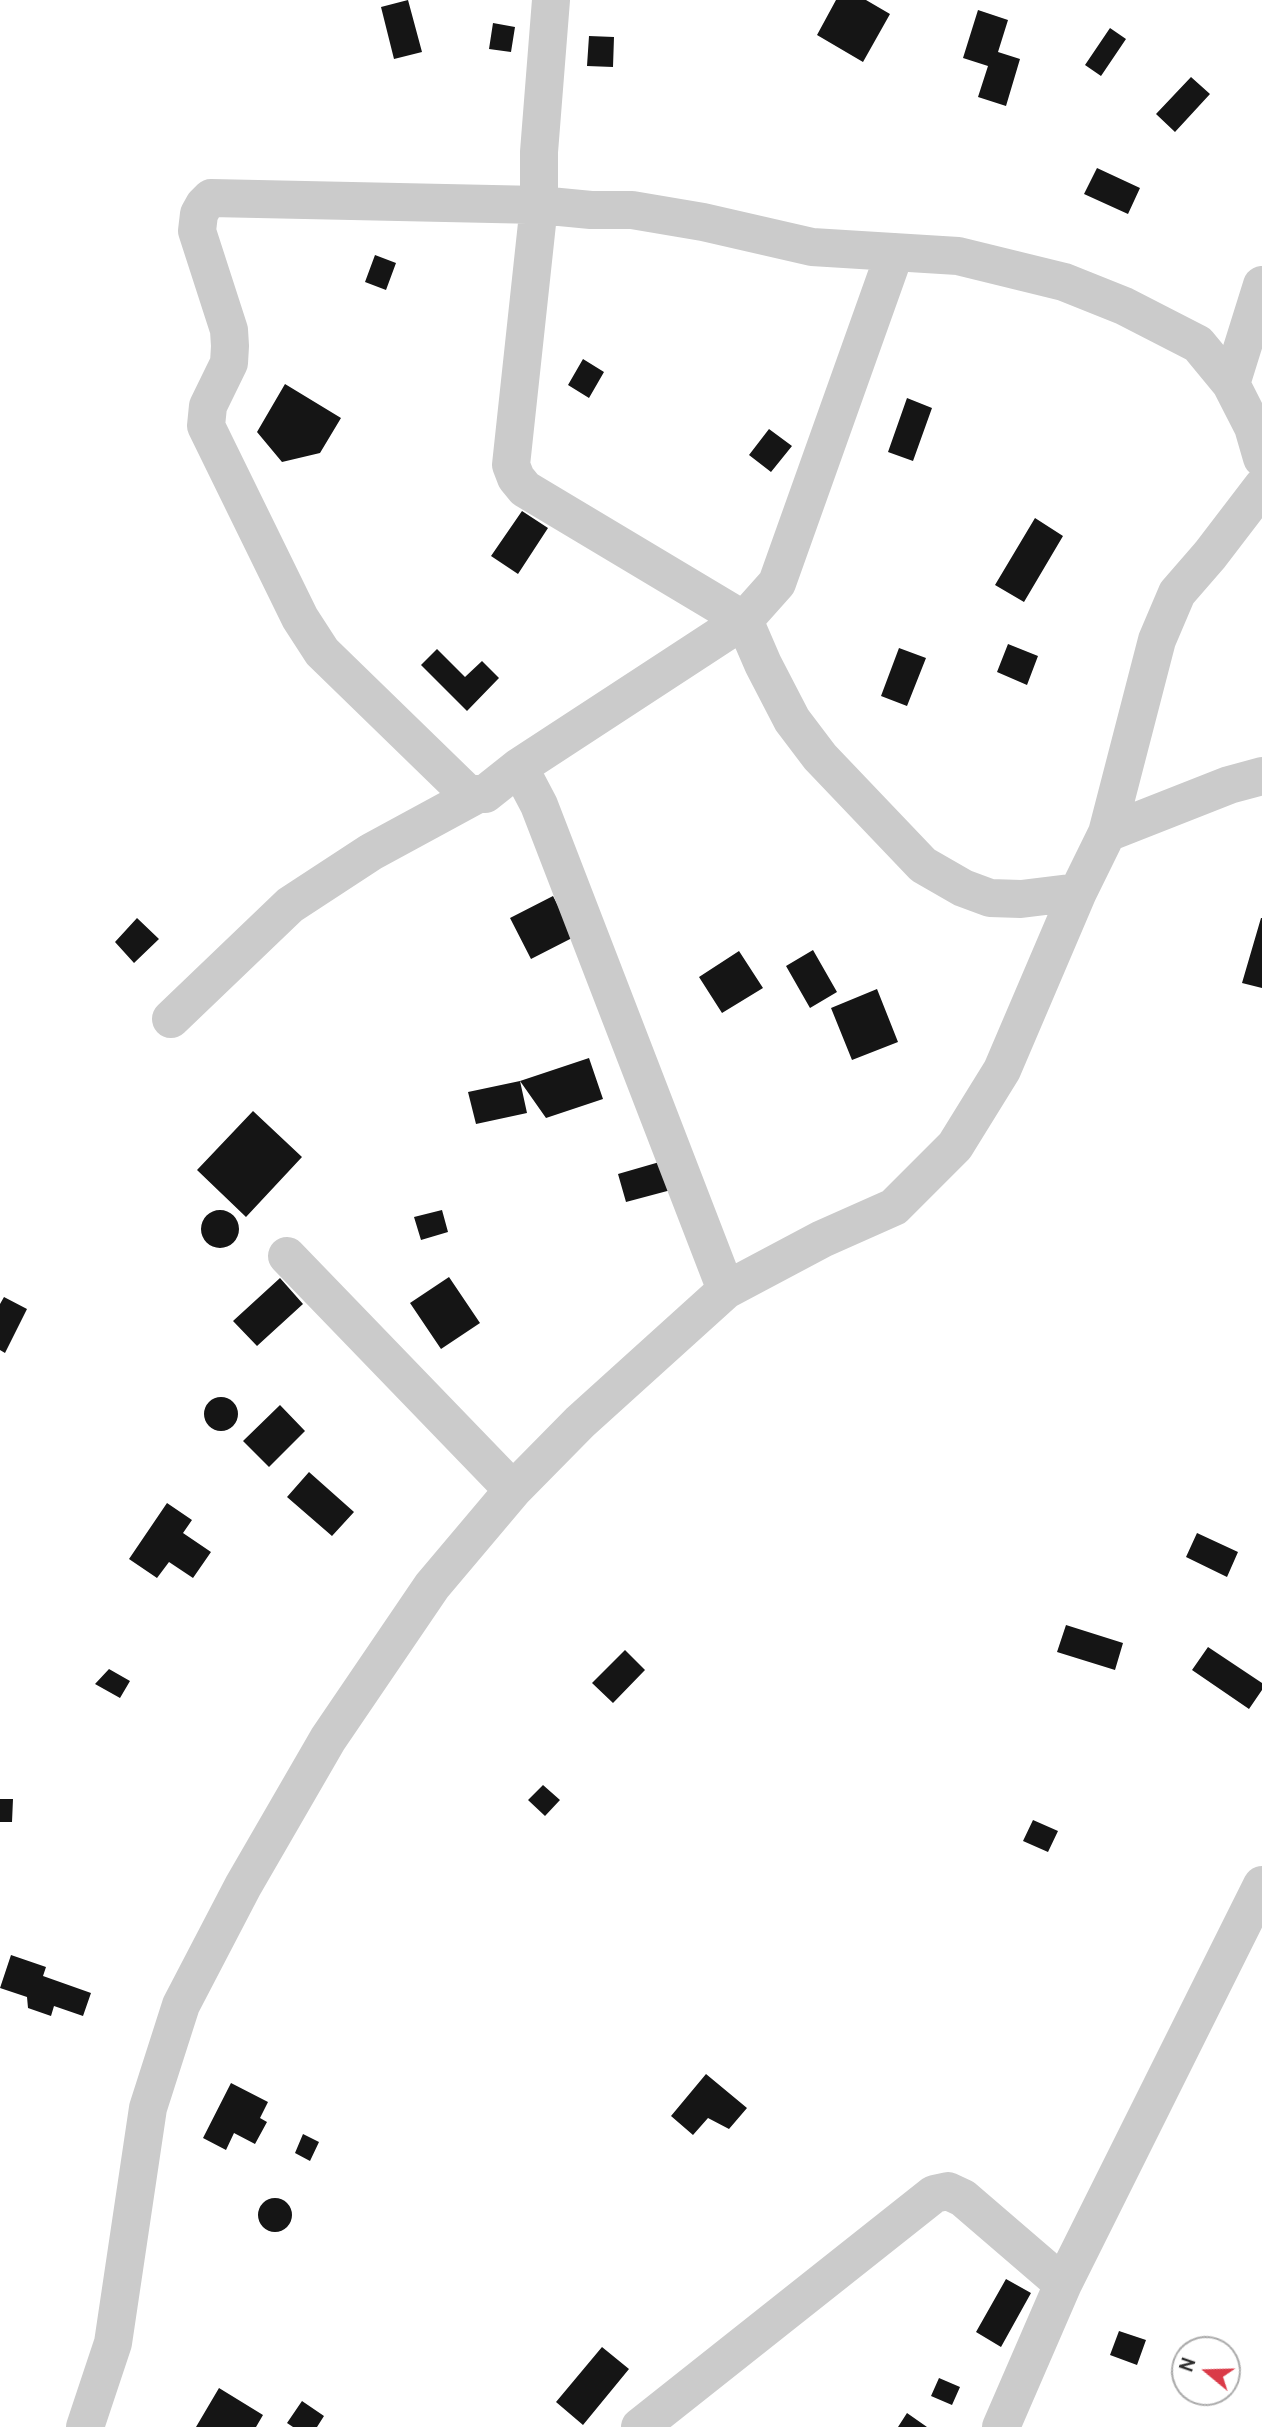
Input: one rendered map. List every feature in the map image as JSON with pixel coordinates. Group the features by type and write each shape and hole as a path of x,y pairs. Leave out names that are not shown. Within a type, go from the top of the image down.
{"street":[{"path":"551,0 538,152 539,205 511,465 516,478 525,489 744,620 763,664 799,729 820,757 923,865 962,888 990,898 1021,899 1078,892"},
{"path":"895,252 777,583 744,620 519,767 485,794 468,794 322,652 300,618 206,426 208,406 229,363 230,346 229,330 197,231 197,222 204,205 211,198 539,205 591,210 632,210 703,222 813,247 895,252 958,256 1064,282 1124,306 1198,344 1231,384 1253,427 1262,458"},
{"path":"1231,384 1262,285"},
{"path":"85,2427 113,2343 148,2108 181,2005 243,1886 328,1738 432,1586 513,1490 580,1422 726,1290 822,1239 894,1207 954,1146 1002,1070 1078,892 1107,833 1157,640 1177,593 1210,555 1262,486"},
{"path":"519,767 539,805 726,1290"},
{"path":"1107,833 1229,785 1262,776"},
{"path":"171,1019 290,905 371,852 476,795"},
{"path":"287,1256 513,1490"},
{"path":"1001,2427 1063,2284 1262,1885"},
{"path":"640,2427 934,2194 948,2191 963,2198 1063,2284"}],"building":[{"path":"408,0 422,52 394,59 381,7"},
{"path":"836,0 866,0 890,14 863,62 817,35"},
{"path":"978,10 1008,20 998,52 1020,59 1006,106 978,97 988,66 963,58"},
{"path":"493,23 515,27 511,52 489,49"},
{"path":"1110,28 1126,39 1101,76 1085,65"},
{"path":"589,36 614,37 613,67 587,66"},
{"path":"1191,77 1210,94 1175,132 1156,114"},
{"path":"1097,168 1140,188 1128,214 1084,194"},
{"path":"375,255 396,263 386,290 365,282"},
{"path":"583,359 604,372 589,398 568,385"},
{"path":"285,384 341,418 320,453 282,462 257,432"},
{"path":"907,398 932,408 913,461 888,452"},
{"path":"769,429 792,446 771,472 749,455"},
{"path":"522,511 548,528 518,574 491,556"},
{"path":"1035,518 1063,536 1024,602 995,585"},
{"path":"1008,644 1038,656 1027,685 997,672"},
{"path":"899,648 926,658 907,706 881,696"},
{"path":"437,649 465,677 482,661 499,678 467,711 421,665"},
{"path":"553,896 574,937 531,959 510,918"},
{"path":"137,918 159,939 134,963 115,942"},
{"path":"1262,918 1262,988 1242,983"},
{"path":"813,950 837,992 810,1008 786,966"},
{"path":"739,951 763,988 722,1013 699,977"},
{"path":"877,989 898,1042 852,1060 831,1008"},
{"path":"589,1058 603,1099 546,1118 520,1081"},
{"path":"520,1081 527,1113 476,1124 468,1092"},
{"path":"253,1111 302,1157 246,1217 197,1170"},
{"path":"663,1161 671,1190 626,1202 618,1174"},
{"path":"220,1210 234,1215 239,1229 234,1243 220,1248 206,1243 201,1229 206,1215"},
{"path":"442,1210 448,1232 421,1240 414,1217"},
{"path":"449,1277 480,1323 441,1349 410,1303"},
{"path":"280,1278 303,1304 257,1346 233,1321"},
{"path":"4,1297 27,1309 5,1353 0,1350 0,1304"},
{"path":"221,1397 233,1402 238,1414 233,1426 221,1431 209,1426 204,1414 209,1402"},
{"path":"280,1405 305,1431 269,1467 243,1441"},
{"path":"309,1472 354,1512 332,1536 287,1497"},
{"path":"167,1503 192,1520 183,1533 211,1552 193,1578 169,1562 157,1578 129,1559"},
{"path":"1197,1533 1238,1552 1227,1577 1186,1557"},
{"path":"1066,1625 1123,1643 1115,1670 1057,1652"},
{"path":"1208,1647 1262,1683 1262,1690 1249,1709 1192,1670"},
{"path":"625,1650 645,1670 613,1703 592,1683"},
{"path":"109,1669 130,1681 120,1698 95,1684"},
{"path":"543,1785 560,1800 545,1816 528,1800"},
{"path":"0,1799 13,1799 12,1822 0,1822"},
{"path":"1033,1820 1058,1831 1048,1852 1023,1841"},
{"path":"11,1955 46,1967 43,1976 91,1993 83,2016 54,2006 51,2016 28,2008 27,1997 0,1988"},
{"path":"706,2074 747,2108 729,2129 708,2118 693,2135 671,2116"},
{"path":"231,2083 268,2102 260,2118 267,2122 255,2144 234,2133 226,2150 203,2138"},
{"path":"303,2134 319,2142 310,2161 295,2153"},
{"path":"275,2198 287,2203 292,2215 287,2227 275,2232 263,2227 258,2215 263,2203"},
{"path":"1006,2279 1031,2293 1001,2347 976,2332"},
{"path":"1119,2331 1146,2340 1137,2365 1110,2355"},
{"path":"602,2347 629,2369 583,2425 556,2402"},
{"path":"939,2378 960,2387 952,2405 931,2396"},
{"path":"219,2388 263,2415 256,2427 196,2427"},
{"path":"302,2401 324,2416 317,2427 293,2427 287,2423"},
{"path":"907,2413 927,2427 898,2427"}]}
